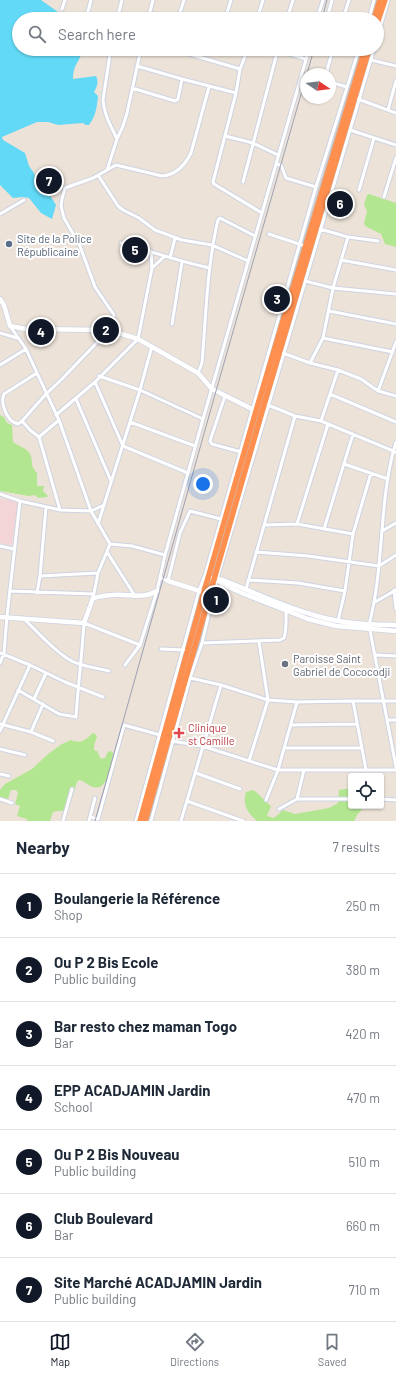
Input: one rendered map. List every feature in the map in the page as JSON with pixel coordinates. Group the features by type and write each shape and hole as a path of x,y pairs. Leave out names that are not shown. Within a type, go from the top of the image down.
{"highway":[{"path":"377,12 380,0"},
{"path":"378,12 385,0"},
{"path":"211,578 255,410 302,245 363,56"},
{"path":"140,821 204,592 211,578 367,56"},
{"path":"145,821 204,592"}],"street":[{"path":"62,9 65,0"},
{"path":"88,12 91,0"},
{"path":"119,12 122,0"},
{"path":"149,12 153,0"},
{"path":"180,12 184,0"},
{"path":"227,12 230,0"},
{"path":"259,12 263,0"},
{"path":"289,12 293,0"},
{"path":"319,12 323,0"},
{"path":"328,12 332,0"},
{"path":"345,12 349,0"},
{"path":"374,0 376,12"},
{"path":"379,12 388,0"},
{"path":"110,56 103,100 107,118 117,139"},
{"path":"107,170 117,139 124,126 139,56"},
{"path":"196,56 240,69"},
{"path":"245,56 240,69 226,136 213,184 262,213"},
{"path":"243,182 276,56"},
{"path":"299,56 306,58 304,68"},
{"path":"328,68 331,56"},
{"path":"269,234 302,245 316,187 357,56"},
{"path":"136,821 184,650 204,592 211,578 268,405 371,56"},
{"path":"370,60 396,66"},
{"path":"137,66 182,80 236,93"},
{"path":"132,88 175,101 178,99 182,80"},
{"path":"125,665 140,644 157,591 165,555 195,446 300,81"},
{"path":"388,110 396,82"},
{"path":"336,84 347,87"},
{"path":"38,373 3,396 3,404 9,417 16,424 22,421 46,394 109,330 114,315 95,287 80,246 64,218 61,206 65,188 93,178 114,166 162,176 167,176 181,167 191,153 209,87"},
{"path":"358,99 396,113"},
{"path":"350,130 396,145"},
{"path":"226,136 253,143 278,155"},
{"path":"359,190 374,138"},
{"path":"384,197 396,158"},
{"path":"276,164 281,165 286,178 316,187"},
{"path":"98,175 117,205 158,231 175,238 212,245 248,261"},
{"path":"0,214 24,200"},
{"path":"198,373 202,363 212,245 218,220 220,218 255,236"},
{"path":"320,229 348,237 378,241"},
{"path":"310,363 323,338 333,288 348,237"},
{"path":"170,258 175,238"},
{"path":"121,243 151,251 182,262 210,268"},
{"path":"56,415 95,382 99,376 138,339 152,268 151,251"},
{"path":"152,268 166,256"},
{"path":"341,260 396,270"},
{"path":"172,324 182,262"},
{"path":"305,281 333,288 396,294"},
{"path":"0,299 10,326 26,349 38,373 46,394 59,420 91,511 110,544"},
{"path":"329,311 396,324"},
{"path":"10,326 26,330 109,330 138,339 198,373 212,389 255,410 221,518 202,643 190,678 151,821"},
{"path":"0,333 17,338"},
{"path":"323,338 393,352"},
{"path":"378,391 396,342"},
{"path":"98,524 140,390 152,346"},
{"path":"0,364 26,349"},
{"path":"283,353 310,363 338,370 361,379 378,391 396,396"},
{"path":"321,421 338,370"},
{"path":"99,376 140,390 203,419"},
{"path":"95,382 123,446 188,473"},
{"path":"330,394 396,422"},
{"path":"225,396 210,441 212,444 241,452"},
{"path":"76,399 111,481"},
{"path":"268,405 295,416 321,421 395,451"},
{"path":"246,589 295,416"},
{"path":"39,437 59,420"},
{"path":"22,421 39,437 60,510"},
{"path":"130,422 195,446"},
{"path":"296,524 328,424"},
{"path":"324,529 352,434"},
{"path":"396,442 388,479 376,602 369,627 376,655 383,700 394,748 396,766"},
{"path":"344,464 388,479"},
{"path":"338,621 345,591 353,534 371,473"},
{"path":"0,494 20,501 60,510 91,511 104,505"},
{"path":"0,663 10,592 20,501"},
{"path":"37,593 40,576 46,507"},
{"path":"168,580 180,532 190,511 221,518"},
{"path":"382,531 396,523"},
{"path":"264,525 296,524 353,534"},
{"path":"110,544 132,546 165,555"},
{"path":"18,690 59,714 76,717 84,623 93,596 98,573 110,544"},
{"path":"0,546 14,549"},
{"path":"107,552 135,596"},
{"path":"256,552 308,556 379,566 396,555"},
{"path":"40,576 98,573"},
{"path":"160,578 204,592"},
{"path":"211,578 222,580 293,608 338,621 396,631"},
{"path":"211,578 244,594 308,619 336,626 369,627 396,625"},
{"path":"248,580 298,583 345,591"},
{"path":"376,602 395,590 396,608"},
{"path":"10,592 93,596 113,594 135,596 151,594 157,591"},
{"path":"202,643 280,640 284,638 287,627 286,610"},
{"path":"0,616 84,623 140,644"},
{"path":"24,619 60,654 70,661 109,671"},
{"path":"249,761 268,700 259,642"},
{"path":"161,649 184,650"},
{"path":"2,653 103,697"},
{"path":"376,655 396,656"},
{"path":"0,731 1,724 30,665"},
{"path":"34,698 46,672"},
{"path":"190,678 221,685 268,700 296,702 396,700"},
{"path":"181,821 221,685"},
{"path":"353,701 366,770"},
{"path":"266,800 278,770 296,702"},
{"path":"31,732 43,704"},
{"path":"387,720 396,720"},
{"path":"1,724 31,732 53,741"},
{"path":"290,724 357,724"},
{"path":"90,817 98,819 124,725 160,735"},
{"path":"172,741 202,746 278,770 396,770"},
{"path":"284,748 361,748"},
{"path":"0,749 25,756"},
{"path":"297,799 304,770"},
{"path":"196,773 240,789"},
{"path":"0,774 9,776"},
{"path":"63,821 72,789"},
{"path":"89,821 95,798"},
{"path":"0,799 12,803"},
{"path":"278,809 297,799 348,799"},
{"path":"384,799 396,800"},
{"path":"187,801 243,821"}],"shaded area":[{"path":"0,499 17,501 18,503 12,544 10,545 0,543"}],"green space":[{"path":"369,194 396,203 396,247 385,244 381,234 365,226 364,223 367,211 364,205 367,195"},
{"path":"0,415 4,417 7,423 12,425 13,442 29,452 33,468 37,473 37,486 44,486 43,491 48,496 47,497 38,498 35,495 29,496 0,491"},
{"path":"93,733 97,736 94,750 97,751 101,759 105,758 108,752 111,751 114,754 110,770 105,781 98,787 93,787 79,780 68,810 53,812 50,821 27,821 27,819 17,816 20,806 15,804 18,793 16,790 11,790 8,799 0,797 0,790 5,784 32,769 48,754 62,744 71,740 78,742 83,741"},
{"path":"348,788 348,809 362,809 354,821 257,821 245,805 246,792 253,790 271,806 267,816 274,818 283,810 295,814 329,808 338,803 339,790"}],"water":[{"path":"0,0 41,0 58,12 12,12 12,56 80,56 75,66 73,79 96,76 97,84 94,92 98,96 97,107 95,115 89,125 83,123 58,125 48,122 37,122 2,137 3,140 25,153 29,166 34,173 36,180 41,181 56,205 52,219 41,213 29,198 13,198 0,185"}],"railway":[{"path":"324,12 327,0"},
{"path":"309,68 312,56"},
{"path":"95,821 300,98"}],"place":[{"name":"Site Marché ACADJAMIN Jardin","path":"49,181"},
{"name":"Club Boulevard","path":"340,204"},
{"name":"Site de la Police Républicaine","path":"9,244"},
{"name":"Ou P 2 Bis Nouveau","path":"135,250"},
{"name":"Bar resto chez maman Togo","path":"277,299"},
{"name":"Ou P 2 Bis Ecole","path":"106,330"},
{"name":"EPP ACADJAMIN Jardin","path":"41,332"},
{"name":"Boulangerie la Référence","path":"216,600"},
{"name":"Paroisse Saint Gabriel de Cococodji","path":"285,664"},
{"name":"Clinique st Camille","path":"179,733"}]}
